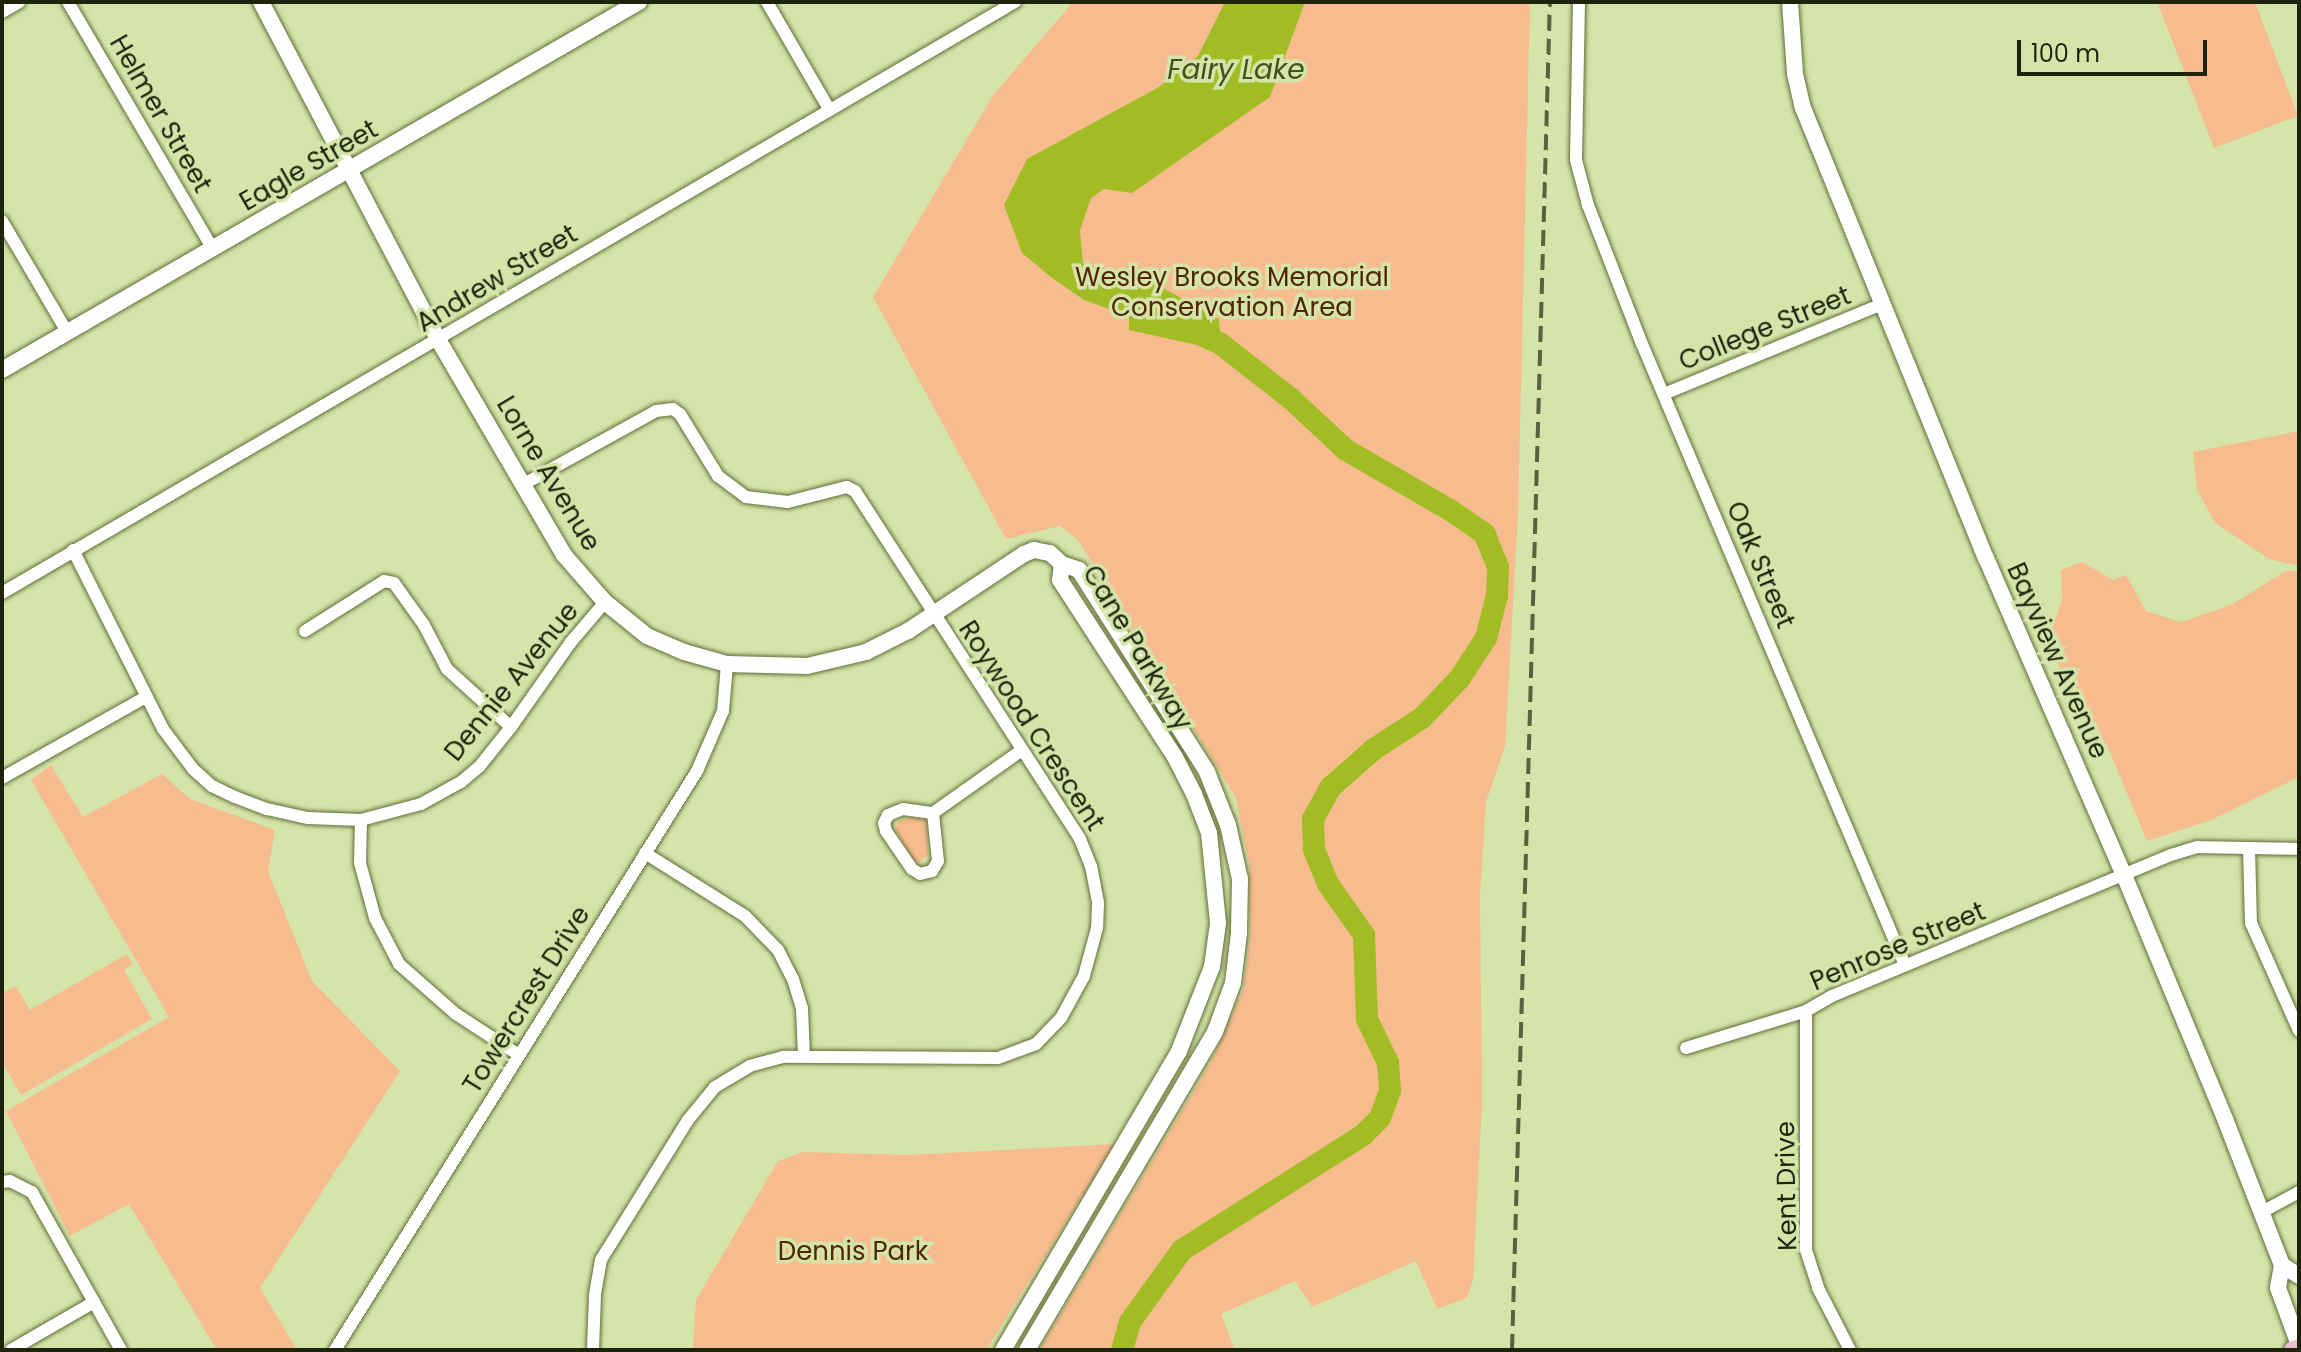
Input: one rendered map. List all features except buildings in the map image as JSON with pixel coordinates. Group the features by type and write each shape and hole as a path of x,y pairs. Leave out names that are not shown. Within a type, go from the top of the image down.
{"main road":[{"name":"Lorne Avenue","path":"261,2 439,341 564,555 605,602 647,636 684,652 727,664 807,666 842,659 908,631 1024,554 1034,550 1050,553 1062,564"},
{"name":"Eagle Street","path":"2,370 639,2"},
{"name":"Bayview Avenue","path":"1790,2 1795,74 1803,108 1986,558 2124,875 2262,1212 2282,1265 2278,1288 2299,1346"},
{"name":"Cane Parkway","path":"1003,1350 1179,1051 1212,967 1218,923 1209,833 1194,794 1175,757 1060,580 1062,564 1079,570 1207,772 1228,825 1240,879 1239,933 1233,983 1215,1032 1027,1350"},
{"path":"2282,1265 2299,1276"},
{"path":"2293,1350 2299,1346"}],"street":[{"path":"2,12 19,2"},
{"name":"Helmer Street","path":"68,2 213,249"},
{"path":"767,2 829,109"},
{"name":"Andrew Street","path":"2,593 439,341 1015,2"},
{"name":"Oak Street","path":"1579,2 1576,160 1580,179 1664,394 1905,965"},
{"path":"2,221 67,332"},
{"name":"College Street","path":"1664,394 1882,304"},
{"name":"Roywood Crescent","path":"524,484 656,411 673,409 680,414 718,476 746,497 788,502 847,487 855,491 932,615 1080,839 1097,890 1097,928 1090,959 1061,1018 1036,1044 998,1058 804,1056 766,1061 734,1073 708,1094 688,1120 601,1260 595,1295 593,1350"},
{"name":"Dennie Avenue","path":"73,550 163,729 193,769 212,786 267,809 308,818 361,820 439,796 479,767 571,642 605,602"},
{"path":"305,631 384,581 394,583 424,625 447,669 511,727"},
{"name":"Towercrest Drive","path":"335,1350 711,745 723,711 727,664"},
{"path":"2,778 146,697"},
{"path":"933,813 938,861 932,871 920,874 909,866 884,823 897,810 933,813 1022,750"},
{"path":"361,820 360,863 375,918 399,964 456,1014 519,1055"},
{"name":"Penrose Street","path":"1686,1048 1806,1011 1832,996 1905,965 2198,847 2299,849"},
{"path":"2249,848 2251,923 2298,1023"},
{"path":"645,853 745,916 778,950 793,979 802,1008 804,1056"},
{"name":"Kent Drive","path":"1806,1011 1806,1250 1818,1288 1850,1350"},
{"path":"2,1182 10,1181 32,1192 121,1350"},
{"path":"2262,1212 2299,1192"},
{"path":"11,1350 94,1302"}],"green space":[{"name":"Wesley Brooks Memorial Conservation Area","path":"1073,2 1530,2 1518,514 1505,746 1486,802 1480,896 1482,1102 1473,1280 1467,1298 1437,1309 1416,1261 1312,1307 1295,1281 1221,1314 1235,1350 1039,1350 1208,1067 1243,991 1250,935 1249,863 1236,798 1078,540 1060,526 1006,539 873,297 994,94"},
{"path":"2157,2 2255,2 2298,116 2214,148"},
{"path":"2299,431 2299,566 2269,559 2215,523 2197,489 2193,452"},
{"path":"2082,562 2113,580 2126,575 2146,611 2181,622 2231,605 2286,571 2299,571 2299,777 2211,820 2147,841 2108,748 2056,661 2049,637 2062,600 2061,570"},
{"path":"51,765 83,817 162,774 190,799 275,830 268,871 312,981 400,1071 260,1288 297,1350 217,1350 129,1204 70,1236 6,1111 169,1017 31,780"},
{"path":"913,817 924,819 927,825 928,855 919,863 912,859 895,829 899,821"},
{"path":"127,954 133,964 124,970 152,1019 21,1095 2,1062 2,993 16,986 30,1010"},
{"name":"Dennis Park","path":"1115,1144 986,1350 693,1350 696,1300 778,1161 803,1152 909,1155"}],"water":[{"name":"Fairy Lake","path":"1225,2 1305,2 1270,97 1132,193 1104,189 1091,198 1080,230 1083,264 1138,274 1219,319 1221,344 1197,345 1129,330 1129,316 1084,300 1051,277 1022,253 1004,205 1027,159 1159,87 1198,56"}],"waterway":[{"path":"1122,1350 1130,1322 1182,1250 1363,1135 1380,1118 1390,1091 1388,1063 1367,1019 1364,935 1328,884 1314,849 1313,819 1331,787 1374,749 1422,718 1460,678 1486,638 1497,596 1498,567 1485,534 1450,510 1346,450 1290,398 1221,344 1194,332"}],"railway":[{"path":"1512,1350 1550,2"}]}
